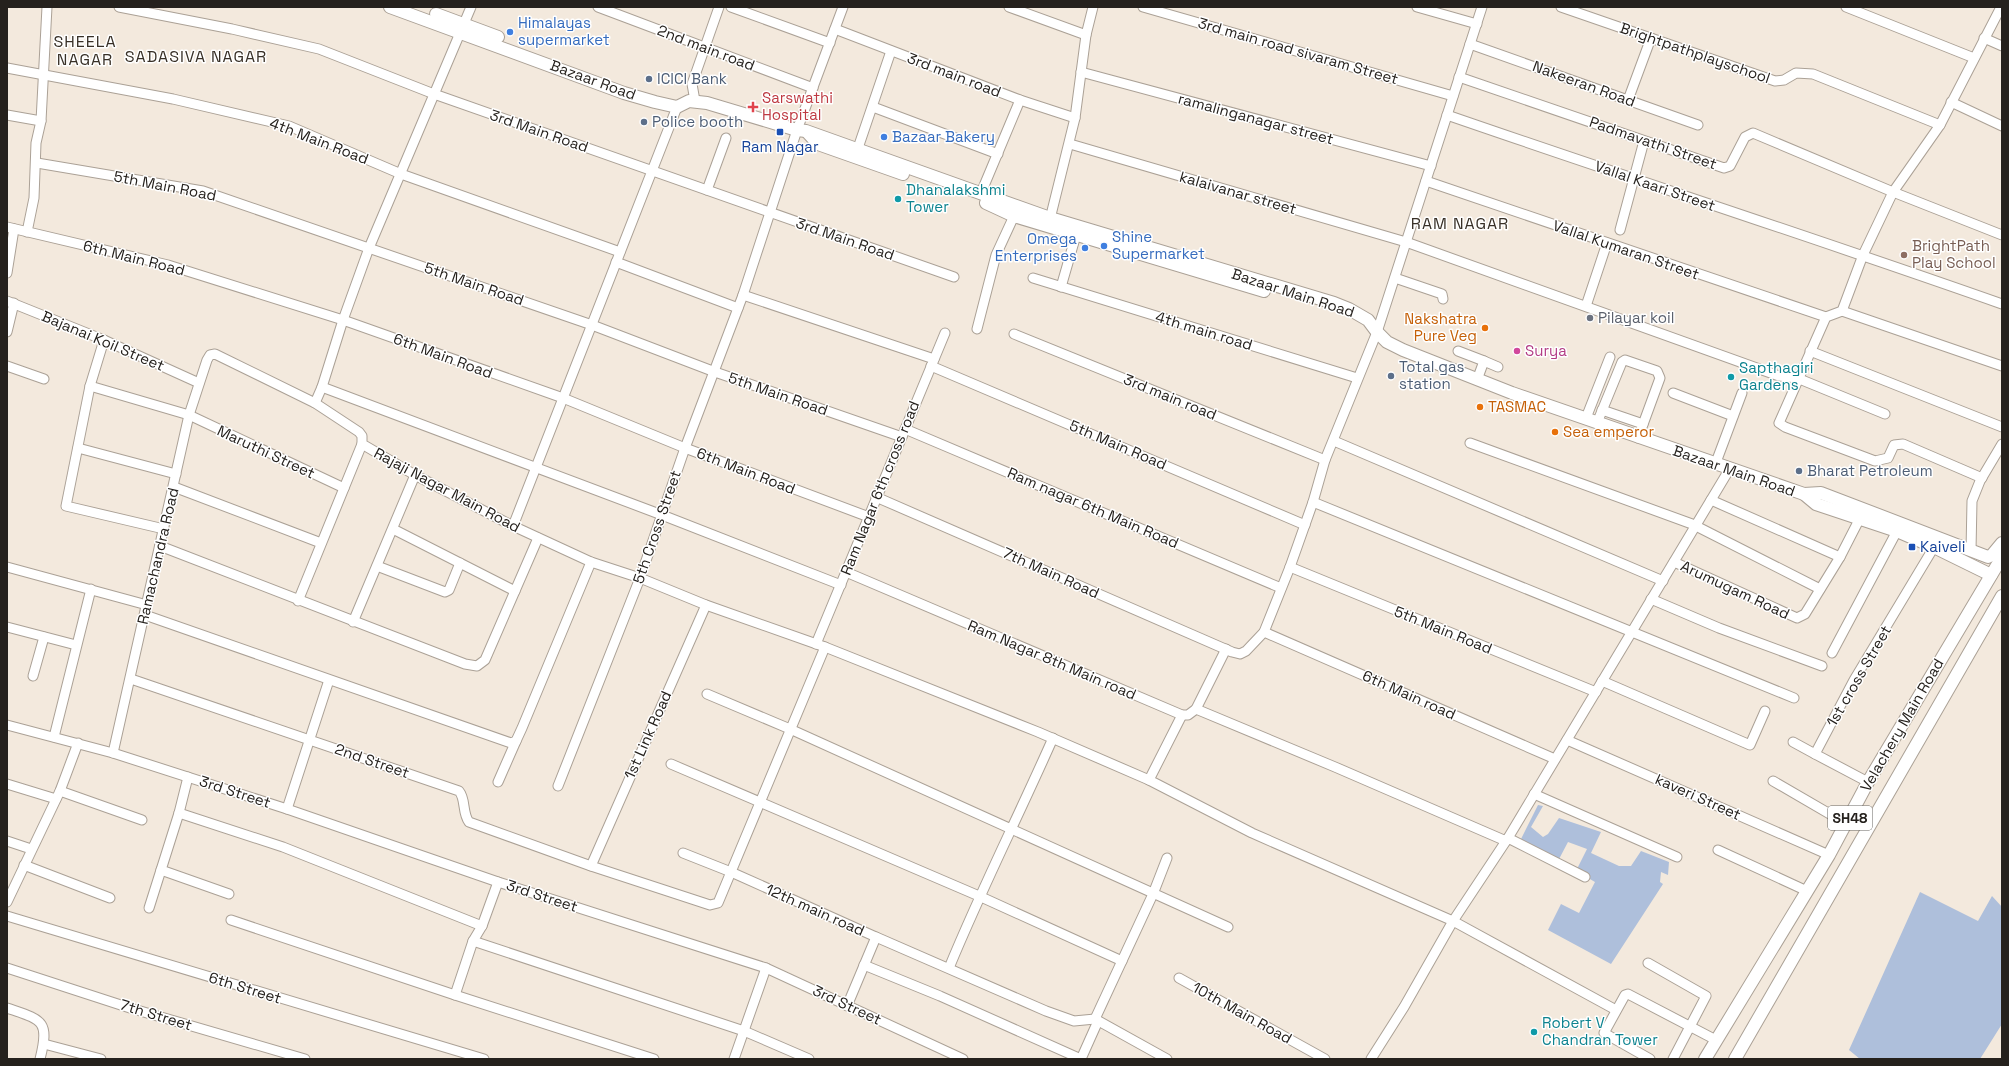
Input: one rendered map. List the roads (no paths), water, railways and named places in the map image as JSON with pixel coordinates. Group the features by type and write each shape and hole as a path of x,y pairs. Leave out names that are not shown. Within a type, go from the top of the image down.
{"main road":[{"name":"Bazaar Road","path":"390,7 462,28 668,101 723,108 858,148 981,193 1049,222"},
{"name":"Bazaar Road","path":"414,7 462,28"},
{"path":"801,130 818,144 963,195 998,208 1014,216 1049,222 1076,235 1333,311 1364,326 1374,329"},
{"name":"Bazaar Main Road","path":"1049,222 1334,303 1368,320 1374,329 1387,342 1403,350 1476,380 1715,465 1804,494 1816,504 1897,531 1991,575"},
{"path":"1804,494 1821,493 1988,557 1992,555 2002,543"},
{"name":"Velachery Main Road","path":"1705,1059 1829,855 1847,824 1868,782 2002,557"},
{"name":"Velachery Main Road","path":"1735,1059 2002,596"}],"street":[{"path":"27,232 34,198 37,162 36,143 40,121 47,7"},
{"name":"3rd Main Road","path":"119,7 232,29 319,49 434,94 954,277"},
{"path":"315,403 322,387 343,320 370,248 471,7"},
{"name":"2nd main road","path":"598,7 813,88"},
{"path":"513,526 652,171 685,104 719,7"},
{"path":"731,7 830,42"},
{"name":"5th Cross Street","path":"558,786 640,578 685,448 743,295 769,212 801,130 813,88 843,7"},
{"path":"1009,7 1086,34"},
{"path":"1049,222 1070,144 1075,118 1086,34 1093,7"},
{"name":"3rd main road sivaram Street","path":"1144,7 1454,96"},
{"path":"1416,7 1477,24"},
{"path":"1264,632 1305,525 1325,460 1334,441 1394,278 1482,7"},
{"name":"Brightpathplayschool","path":"1561,7 1775,81 1784,80 1796,74 1813,74 1940,125"},
{"path":"1846,7 1974,58"},
{"path":"1842,311 1863,256 1893,192 1940,125 2001,7"},
{"name":"3rd main road","path":"835,29 1020,100 1075,118"},
{"path":"1628,100 1651,38"},
{"path":"1984,38 2002,46"},
{"name":"Nakeeran Road","path":"1470,44 1698,125"},
{"path":"858,148 891,51"},
{"name":"4th Main Road","path":"7,68 173,99 289,126 400,174 620,252"},
{"name":"ramalinganagar street","path":"1081,72 1431,166"},
{"name":"Padmavathi Street","path":"1459,77 1727,168 1730,166 1745,136 1753,133 1893,192"},
{"path":"981,193 1020,100"},
{"path":"1951,102 2002,126"},
{"path":"872,107 998,154"},
{"path":"7,115 40,121"},
{"name":"Vallal Kaari Street","path":"1447,115 1634,180 2002,304"},
{"path":"707,190 726,138"},
{"path":"1620,230 1644,140"},
{"name":"kalaivanar street","path":"1070,144 1406,242 1779,376 1798,378 1885,414"},
{"name":"5th Main Road","path":"37,162 203,191 592,325 715,372 903,433"},
{"name":"Vallal Kumaran Street","path":"1426,182 1826,317"},
{"path":"1893,192 2002,235"},
{"path":"977,329 996,255 1014,216"},
{"path":"7,273 11,228"},
{"name":"6th Main Road","path":"11,228 168,265 343,320 563,398 685,448 869,517"},
{"path":"1062,287 1076,235"},
{"path":"1586,306 1607,243"},
{"path":"616,262 738,308"},
{"name":"4th main road","path":"1033,278 1357,378"},
{"path":"1394,278 1442,294 1443,299"},
{"name":"5th Main Road","path":"743,295 932,363 1305,525"},
{"path":"7,332 11,302"},
{"name":"Bajanai Koil Street","path":"11,302 104,340 199,383"},
{"path":"1982,478 1903,444 1894,446 1888,458 1875,461 1785,427 1779,423 1780,416 1826,317 1842,311 2002,366"},
{"name":"Ram Nagar 6th cross road","path":"591,866 710,905 718,903 790,730 846,572 944,333"},
{"name":"3rd main road","path":"1014,334 1325,460"},
{"path":"104,340 90,386 66,506 164,529"},
{"path":"1458,351 1498,367"},
{"path":"1810,351 2002,427"},
{"name":"Rajaji Nagar Main Road","path":"207,360 210,355 215,354 315,403 359,432 362,436 362,444 416,475 538,538 591,562 640,578 706,605 820,646 1053,738 1149,780 1252,833 1453,921 1616,1010"},
{"path":"1592,421 1613,359"},
{"name":"Ramachandra Road","path":"114,753 189,415 207,360"},
{"path":"1592,421 1602,410 1622,362 1625,360 1658,371 1660,378 1638,438"},
{"path":"1476,380 1484,361"},
{"path":"7,366 44,379"},
{"name":"Maruthi Street","path":"90,386 189,415 344,488"},
{"path":"322,387 662,515 841,585"},
{"path":"1715,465 1742,392"},
{"path":"1673,393 1733,416"},
{"path":"1602,410 1643,424"},
{"name":"Ram nagar 6th Main Road","path":"903,433 1281,588"},
{"path":"1334,441 1663,581"},
{"path":"1470,443 1696,526 1820,588 1840,557 1860,518"},
{"path":"298,601 362,444"},
{"path":"1971,551 1972,501 1982,478 2002,444"},
{"path":"78,448 176,474"},
{"path":"1371,1059 1404,1007 1453,921 1507,839 1730,470"},
{"path":"353,622 416,475"},
{"path":"174,487 321,543"},
{"name":"7th Main Road","path":"876,497 1237,653 1243,652 1264,632"},
{"path":"1712,500 1840,557"},
{"path":"1313,502 1794,698"},
{"path":"393,529 514,591"},
{"path":"1832,653 1897,531"},
{"path":"160,546 353,622 465,664 477,666 485,660 538,538"},
{"name":"1st cross Street","path":"1815,754 1854,680 1934,547"},
{"path":"498,782 591,562"},
{"name":"Arumugam Road","path":"1674,562 1797,618 1805,614 1820,588"},
{"path":"377,566 445,592 449,590 460,563"},
{"path":"7,567 147,605"},
{"name":"5th Main Road","path":"1290,567 1596,692"},
{"name":"Ram Nagar 8th Main road","path":"846,572 1182,715"},
{"path":"54,737 91,589"},
{"path":"1652,599 1719,628 1822,666"},
{"name":"1st Link Road","path":"591,866 706,605"},
{"path":"145,614 511,743 516,741"},
{"path":"7,627 76,645"},
{"name":"6th Main road","path":"1264,632 1555,759"},
{"path":"33,676 44,637"},
{"path":"1149,780 1182,715 1188,715 1196,709 1226,649"},
{"name":"2nd Street","path":"131,679 459,791 462,795 465,815 469,822 591,866"},
{"path":"287,809 329,680"},
{"path":"1602,681 1750,745 1765,712"},
{"path":"707,694 1228,927"},
{"path":"1196,709 1507,839 1585,877"},
{"name":"3rd Street","path":"7,725 114,753 287,809 498,882 766,968 963,1059"},
{"path":"949,968 979,896 1012,830 1053,738"},
{"name":"kaveri Street","path":"1567,740 1829,855"},
{"path":"1793,742 1868,782"},
{"path":"7,902 58,795 78,743"},
{"path":"671,764 979,896 1122,961"},
{"path":"149,908 179,813 188,777"},
{"path":"1773,781 1847,824"},
{"path":"7,784 58,795 142,820"},
{"path":"1534,794 1677,857"},
{"path":"179,813 283,847 482,926"},
{"path":"7,841 31,849"},
{"path":"1718,850 1807,892"},
{"name":"12th main road","path":"683,853 731,872 876,937 847,1006"},
{"path":"864,965 940,996 1081,1059 1096,1020 1153,894 1166,858"},
{"path":"24,865 110,898"},
{"path":"161,870 229,894"},
{"path":"455,995 473,941 482,926 498,882"},
{"name":"6th Street","path":"7,916 484,1059"},
{"path":"231,920 455,995 654,1059"},
{"path":"876,937 1046,1011 1074,1021 1096,1020 1167,1059"},
{"path":"473,941 744,1031 809,1059"},
{"path":"1648,963 1706,996 1674,1059"},
{"name":"7th Street","path":"7,968 130,1008 305,1059"},
{"path":"734,1059 766,968"},
{"name":"10th Main Road","path":"1179,978 1325,1059"},
{"path":"1650,1059 1604,1033 1625,995 1628,994 1714,1043"},
{"path":"7,1008 29,1015 43,1025 46,1033 40,1059"},
{"path":"44,1044 101,1059"}],"water":[{"path":"1538,805 1543,806 1531,827 1543,837 1548,834 1559,818 1601,832 1591,853 1619,866 1631,866 1641,851 1669,862 1668,875 1661,872 1660,882 1663,884 1611,964 1548,930 1561,904 1579,913 1595,882 1576,871 1587,849 1568,842 1558,861 1521,839"},
{"path":"1920,892 1978,921 1992,896 2002,907 2002,1024 1980,1059 1860,1059 1849,1050"}],"place":[{"name":"Himalayas supermarket","path":"510,32"},
{"name":"ICICI Bank","path":"649,79"},
{"name":"Sarswathi Hospital","path":"753,107"},
{"name":"Police booth","path":"644,122"},
{"name":"Ram Nagar","path":"780,132"},
{"name":"Bazaar Bakery","path":"884,137"},
{"name":"Dhanalakshmi Tower","path":"898,199"},
{"name":"Shine Supermarket","path":"1104,246"},
{"name":"Omega Enterprises","path":"1085,248"},
{"name":"BrightPath Play School","path":"1904,255"},
{"name":"Pilayar koil","path":"1590,318"},
{"name":"Nakshatra Pure Veg","path":"1485,328"},
{"name":"Surya","path":"1517,351"},
{"name":"Total gas station","path":"1391,376"},
{"name":"Sapthagiri Gardens","path":"1731,377"},
{"name":"TASMAC","path":"1480,407"},
{"name":"Sea emperor","path":"1555,432"},
{"name":"Bharat Petroleum","path":"1799,471"},
{"name":"Kaiveli","path":"1912,547"},
{"name":"Robert V Chandran Tower","path":"1534,1032"}],"district":[{"name":"SHEELA NAGAR","path":"85,50"},
{"name":"SADASIVA NAGAR","path":"196,56"},
{"name":"RAM NAGAR","path":"1460,223"}]}
